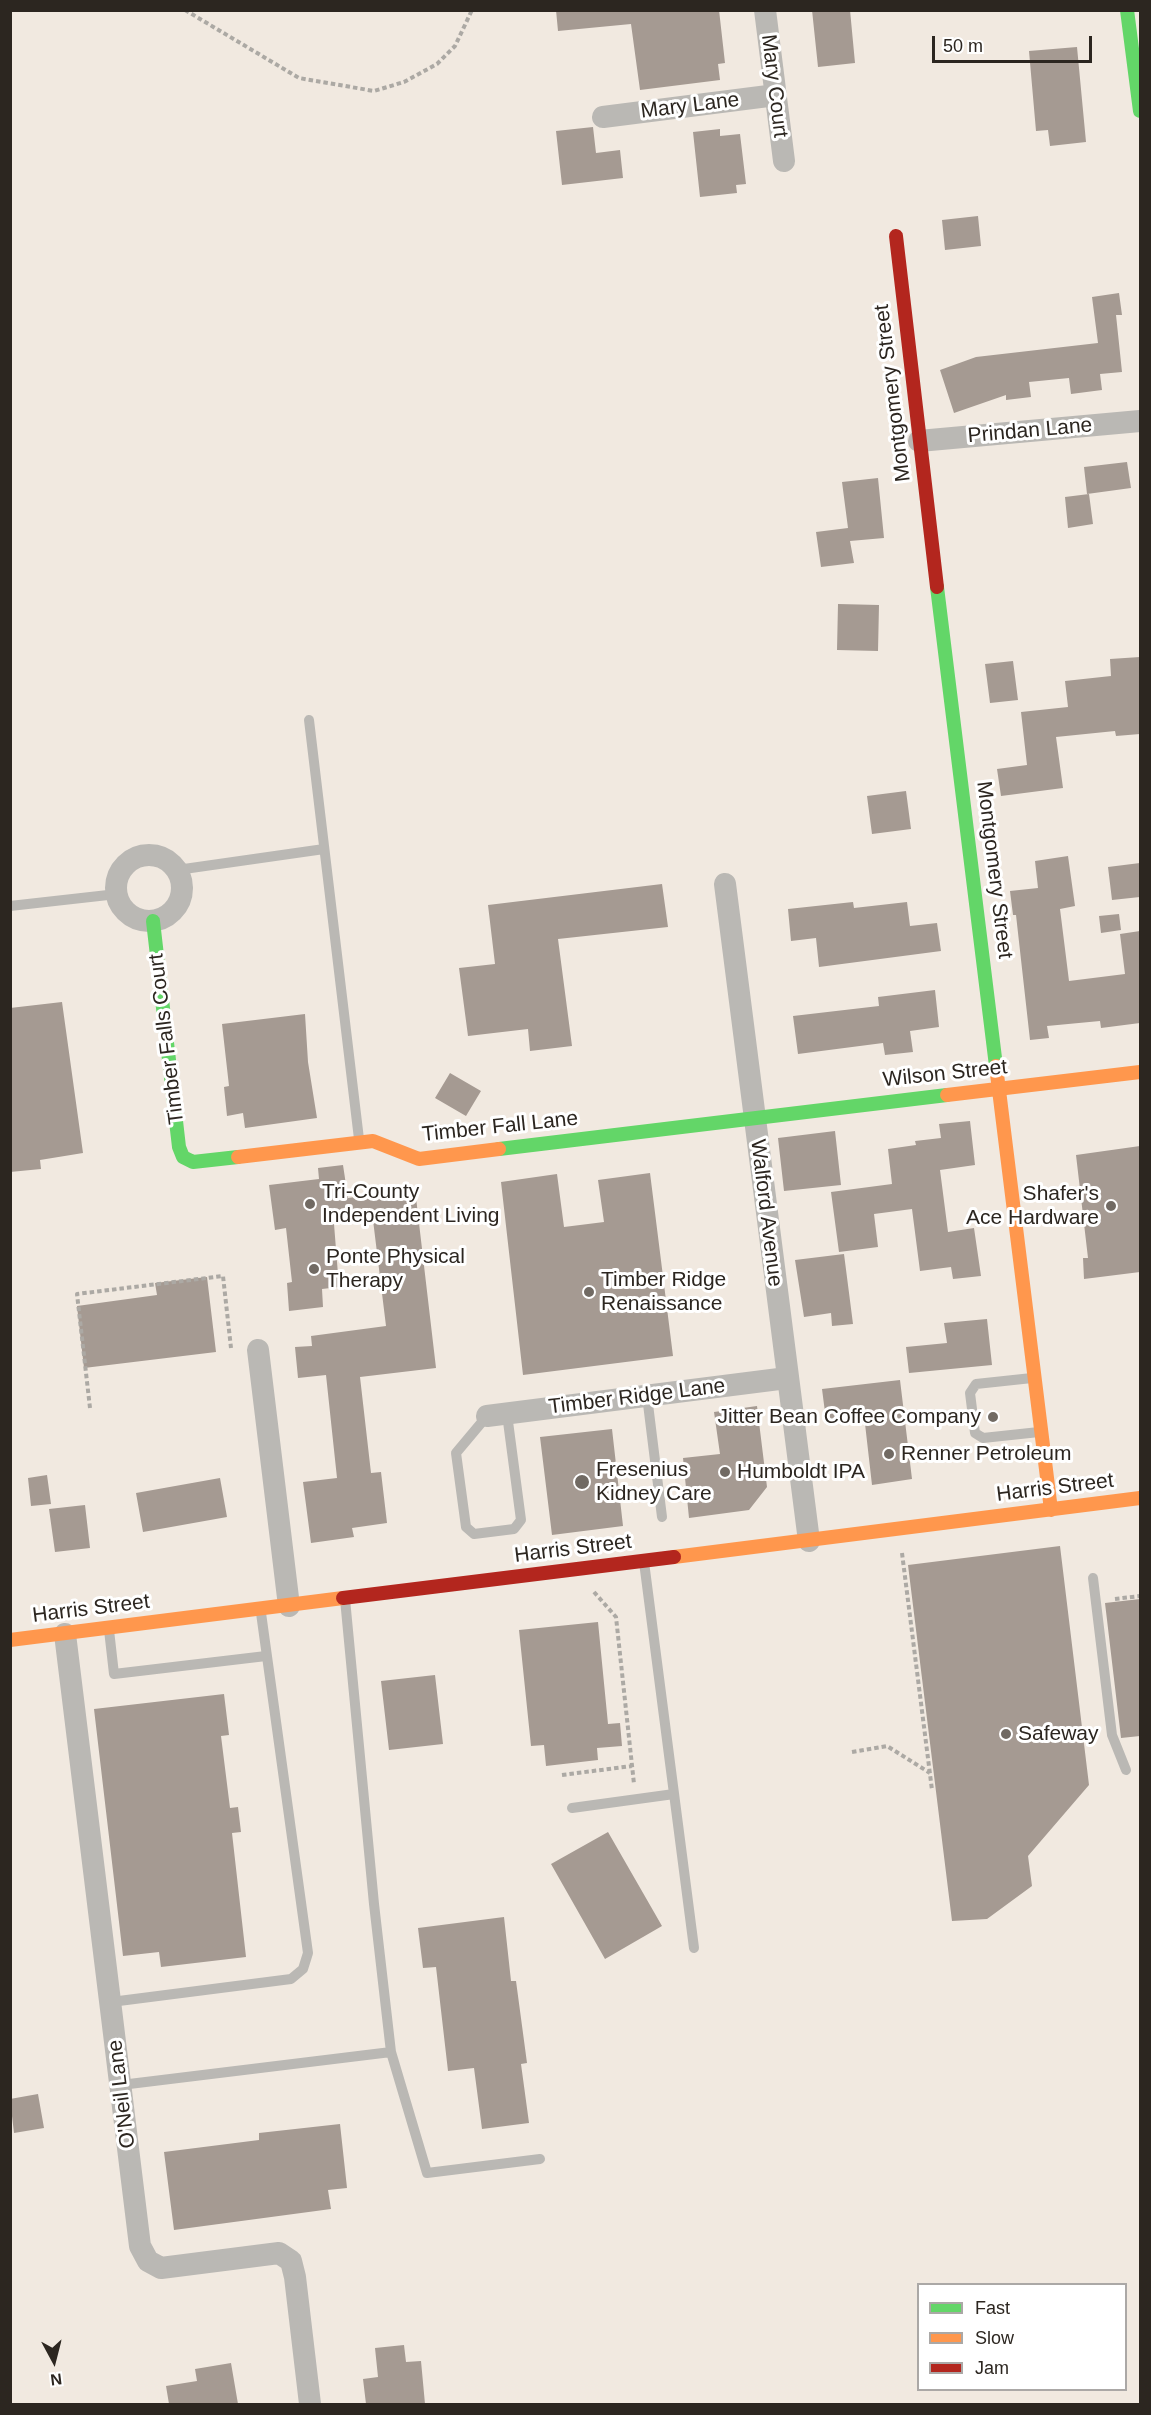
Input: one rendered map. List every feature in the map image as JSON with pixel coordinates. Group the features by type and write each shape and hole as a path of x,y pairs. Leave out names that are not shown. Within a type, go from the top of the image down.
{"street":[{"name":"Mary Court","path":"765,10 784,161"},
{"path":"1127,10 1140,111"},
{"name":"Mary Lane","path":"603,117 776,95"},
{"name":"Montgomery Street","path":"896,236 919,441 1051,1510"},
{"name":"Prindan Lane","path":"919,441 1140,421"},
{"path":"159,856 177,870 182,880 180,902 173,911 153,921 134,917 120,904 117,894 120,872 137,858 159,856"},
{"name":"Walford Avenue","path":"725,884 809,1541"},
{"name":"Timber Falls Court","path":"153,921 179,1147 183,1157"},
{"name":"Wilson Street","path":"754,1118 1140,1072"},
{"name":"Timber Fall Lane","path":"183,1157 193,1162 373,1141 419,1159 754,1118"},
{"path":"258,1350 289,1606"},
{"name":"Timber Ridge Lane","path":"497,1415 787,1377"},
{"name":"Harris Street","path":"10,1640 1140,1498"},
{"name":"O'Neil Lane","path":"65,1634 140,2246 148,2261 161,2268 279,2253 291,2261 295,2277 310,2404"}],"lane":[{"path":"309,720 359,1142"},
{"path":"177,870 324,849"},
{"path":"10,906 117,894"},
{"path":"1035,1378 976,1384 970,1393 975,1433 983,1438 1041,1432"},
{"path":"648,1396 662,1517"},
{"path":"497,1415 521,1520 514,1529 474,1534 466,1527 456,1453 497,1415"},
{"path":"644,1562 694,1948"},
{"path":"1093,1578 1112,1735 1126,1770"},
{"path":"345,1599 374,1904 391,2052 427,2173 540,2159"},
{"path":"111,2002 291,1979 303,1969 308,1953 261,1609"},
{"path":"109,1628 114,1674 266,1656"},
{"path":"572,1808 674,1794"},
{"path":"121,2085 391,2052"}],"path":[{"path":"185,10 299,78 374,91 404,82 437,64 455,46 472,10"},
{"path":"90,1408 77,1294 223,1276 231,1348"},
{"path":"902,1552 932,1790"},
{"path":"591,1589 616,1617 634,1784"},
{"path":"1115,1599 1140,1596"},
{"path":"852,1752 887,1746 930,1773"},
{"path":"562,1775 632,1766"}],"building":[{"path":"556,10 719,10 725,63 718,64 720,80 640,90 631,24 558,31"},
{"path":"812,10 850,10 855,63 818,67"},
{"path":"1077,47 1086,142 1050,146 1048,130 1036,131 1029,51"},
{"path":"593,127 596,153 620,150 623,178 562,185 556,131"},
{"path":"720,129 720,136 740,134 746,184 736,185 737,193 700,197 693,132"},
{"path":"978,216 981,246 945,250 942,220"},
{"path":"1119,293 1122,315 1116,315 1122,372 1100,374 1102,390 1071,394 1069,378 1029,382 1031,397 1006,400 1006,395 954,413 940,370 976,357 1098,343 1092,297"},
{"path":"1127,462 1131,488 1087,494 1084,467"},
{"path":"878,478 884,538 850,541 854,563 821,567 816,532 848,528 842,482"},
{"path":"1089,494 1093,524 1068,528 1065,497"},
{"path":"838,604 879,605 878,651 837,650"},
{"path":"1140,657 1140,734 1116,736 1115,731 1056,737 1063,788 1001,796 997,769 1027,765 1021,712 1068,707 1065,681 1111,676 1110,659"},
{"path":"1013,661 1018,700 990,703 985,664"},
{"path":"906,791 911,829 872,834 867,796"},
{"path":"1068,856 1075,906 1060,909 1069,981 1125,974 1120,934 1140,931 1140,1023 1101,1028 1100,1021 1047,1026 1049,1038 1030,1040 1016,915 1013,915 1010,891 1038,888 1035,861"},
{"path":"1140,863 1140,897 1112,900 1108,867"},
{"path":"662,884 668,927 558,939 572,1046 530,1051 528,1029 468,1036 459,968 495,964 488,905"},
{"path":"853,902 854,908 907,902 910,926 937,923 941,951 819,967 816,938 791,941 788,909"},
{"path":"1119,914 1121,930 1101,933 1099,916"},
{"path":"935,990 939,1027 910,1031 913,1052 885,1055 883,1043 798,1054 793,1016 879,1006 878,997"},
{"path":"62,1002 83,1153 40,1160 41,1169 10,1172 10,1008"},
{"path":"305,1014 308,1062 317,1118 245,1128 243,1113 227,1116 224,1087 229,1086 222,1024"},
{"path":"450,1073 481,1091 466,1116 435,1098"},
{"path":"970,1121 975,1165 940,1170 948,1232 974,1228 981,1276 953,1279 951,1267 920,1271 912,1209 874,1214 878,1247 839,1252 831,1192 892,1184 888,1149 916,1145 915,1141 941,1138 939,1124"},
{"path":"835,1131 841,1185 784,1191 778,1138"},
{"name":"Shafer's Ace Hardware","path":"1140,1146 1140,1272 1084,1279 1083,1258 1088,1258 1076,1155"},
{"path":"343,1165 348,1198 415,1189 436,1368 360,1377 371,1473 381,1472 387,1523 352,1528 354,1537 311,1543 303,1482 337,1478 326,1375 298,1378 295,1347 312,1346 311,1336 386,1326 373,1220 334,1224 339,1287 322,1289 323,1307 289,1311 287,1283 292,1282 286,1228 275,1230 269,1185 319,1179 318,1168"},
{"name":"Timber Ridge Renaissance","path":"650,1173 673,1356 523,1375 501,1182 557,1174 564,1227 604,1222 598,1180"},
{"path":"844,1254 853,1324 832,1326 831,1313 804,1317 795,1260"},
{"path":"207,1277 216,1352 84,1368 77,1306 157,1295 155,1283"},
{"path":"987,1319 992,1365 909,1373 906,1347 947,1343 944,1323"},
{"path":"900,1380 912,1479 872,1485 864,1415 826,1420 822,1389"},
{"name":"Humboldt IPA","path":"757,1406 767,1487 749,1510 689,1518 683,1458 720,1454 714,1412"},
{"name":"Fresenius Kidney Care","path":"612,1429 623,1526 552,1535 540,1437"},
{"path":"47,1475 51,1504 31,1506 28,1478"},
{"path":"220,1478 227,1517 143,1532 136,1493"},
{"path":"85,1505 90,1548 55,1552 49,1509"},
{"name":"Safeway","path":"1060,1546 1089,1785 1028,1856 1032,1886 987,1919 952,1921 908,1565"},
{"path":"1140,1599 1140,1736 1121,1738 1105,1603"},
{"path":"598,1622 608,1724 620,1723 622,1746 597,1748 598,1760 546,1766 544,1745 531,1746 519,1630"},
{"path":"435,1675 443,1744 389,1750 381,1681"},
{"path":"224,1694 229,1735 221,1736 230,1808 238,1807 241,1832 232,1833 246,1957 161,1967 159,1952 123,1956 94,1709"},
{"path":"608,1832 662,1926 605,1959 551,1864"},
{"path":"504,1917 511,1981 516,1981 527,2063 521,2064 529,2123 482,2129 474,2068 448,2071 436,1967 423,1968 418,1928"},
{"path":"38,2094 44,2128 14,2133 10,2099"},
{"path":"340,2124 347,2188 328,2190 331,2209 174,2230 164,2152 259,2140 259,2133"},
{"path":"404,2345 406,2362 421,2361 425,2404 366,2404 363,2379 378,2377 375,2348"},
{"path":"231,2363 238,2404 169,2404 166,2386 197,2381 195,2369"}],"traffic: fast":[{"path":"1127,10 1140,111"},
{"path":"937,587 996,1066"},
{"path":"153,921 179,1147 183,1157 193,1162 238,1157"},
{"path":"499,1149 947,1095"}],"traffic: slow":[{"path":"996,1066 1051,1510"},
{"path":"947,1095 1140,1072"},
{"path":"238,1157 373,1141 419,1159 499,1149"},
{"path":"674,1557 1140,1498"},
{"path":"10,1640 343,1598"}],"traffic: jam":[{"path":"896,236 937,587"},
{"path":"343,1598 674,1557"}],"place":[{"name":"Tri-County Independent Living","path":"310,1204"},
{"name":"Shafer's Ace Hardware","path":"1111,1206"},
{"name":"Ponte Physical Therapy","path":"314,1269"},
{"name":"Timber Ridge Renaissance","path":"589,1292"},
{"name":"Jitter Bean Coffee Company","path":"993,1417"},
{"name":"Renner Petroleum","path":"889,1454"},
{"name":"Humboldt IPA","path":"725,1472"},
{"name":"Fresenius Kidney Care","path":"582,1482"},
{"name":"Safeway","path":"1006,1734"}]}
